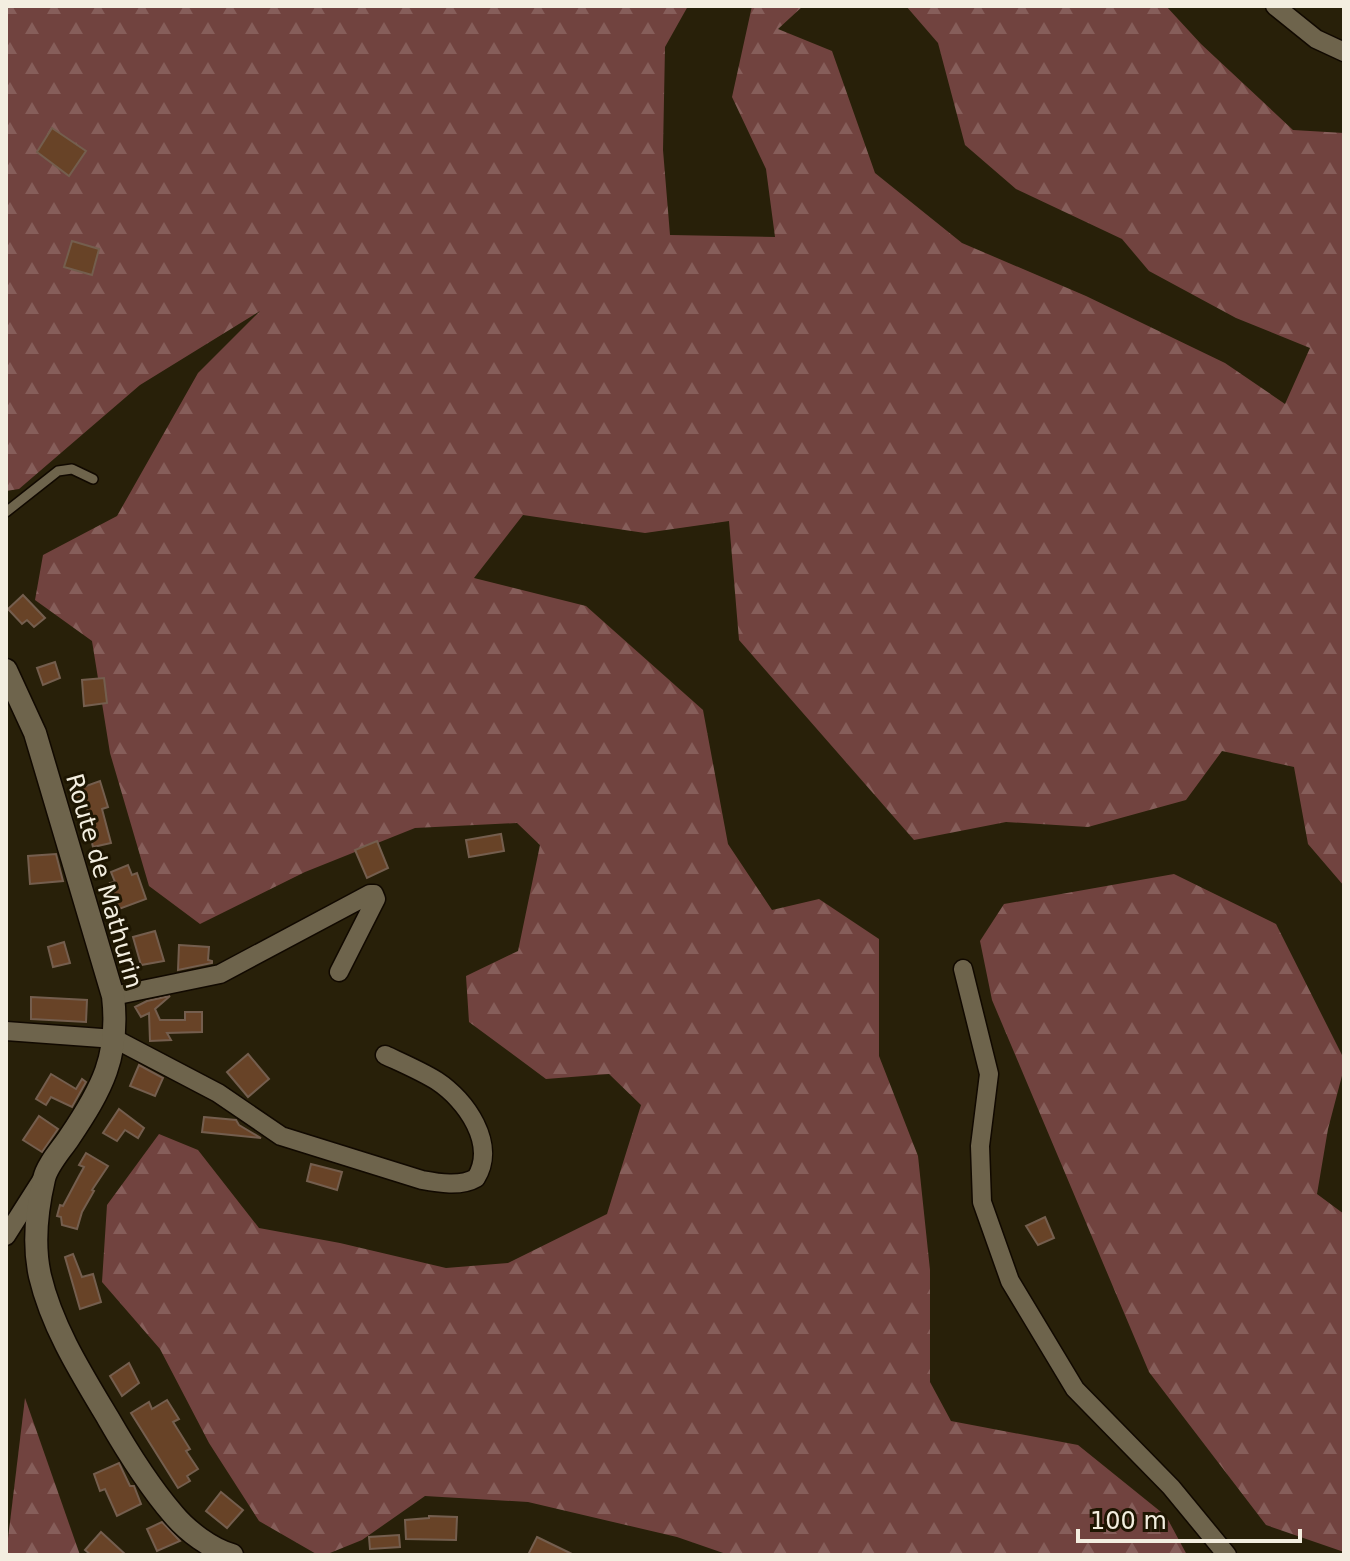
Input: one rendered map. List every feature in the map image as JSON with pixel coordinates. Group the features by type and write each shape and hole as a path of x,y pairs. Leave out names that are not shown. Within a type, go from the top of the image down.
{"street":[{"path":"1275,6 1316,39 1344,52"},
{"name":"Route de Mathurin","path":"6,670 35,733 113,996 115,1039 105,1075 44,1175 36,1242 40,1274 52,1315 88,1385 129,1454 173,1514 193,1534 232,1555"},
{"path":"113,996 220,974 374,894 376,899 339,972"},
{"path":"963,969 989,1074 980,1146 982,1202 1010,1281 1075,1389 1171,1487 1227,1555"},
{"path":"6,1031 115,1039 218,1093 270,1130 292,1141 422,1180 470,1182 476,1178 484,1146 469,1114 437,1081 385,1055"},
{"path":"6,1236 44,1175"}],"lane":[{"path":"6,512 58,471 72,469 93,479"}],"green space":[{"path":"6,6 688,6 665,47 663,150 670,235 775,237 766,169 732,97 752,6 803,6 778,29 832,51 875,173 962,243 1086,296 1225,363 1285,404 1310,348 1236,318 1149,271 1122,239 1016,189 965,145 938,43 906,6 1166,6 1201,44 1293,130 1344,133 1344,886 1308,844 1294,767 1222,751 1186,800 1088,827 1006,822 914,840 739,640 729,521 645,533 523,515 474,578 586,606 703,710 728,844 772,910 819,899 879,939 879,1056 918,1156 930,1270 930,1382 951,1421 1078,1445 1166,1516 1187,1555 729,1555 677,1537 528,1502 425,1496 362,1540 318,1555 259,1521 209,1443 160,1349 102,1282 107,1205 159,1134 198,1150 259,1228 446,1268 508,1263 607,1214 641,1105 609,1074 546,1079 469,1022 466,976 518,951 540,845 517,823 415,828 305,872 200,924 149,886 110,753 92,641 35,600 43,555 117,516 198,373 260,311 140,385 19,489 6,491"},
{"path":"1174,874 1276,924 1344,1059 1317,1194 1344,1214 1344,1552 1266,1525 1149,1372 992,1000 980,941 1004,904"},
{"path":"25,1398 80,1555 6,1555"}],"building":[{"path":"52,128 86,151 69,176 37,152"},
{"path":"72,241 99,249 92,275 64,267"},
{"path":"23,595 45,618 34,627 27,620 22,624 8,609"},
{"path":"55,662 60,678 43,685 37,668"},
{"path":"104,678 107,703 84,706 82,680"},
{"path":"100,781 108,807 102,809 111,843 93,847 89,831 93,830 85,802 77,804 72,791"},
{"path":"501,834 504,851 469,857 466,840"},
{"path":"377,841 388,868 367,878 355,850"},
{"path":"56,854 63,881 30,884 28,856"},
{"path":"128,865 132,875 137,873 146,899 119,909 110,883 115,882 111,872"},
{"path":"155,931 164,961 141,965 133,937"},
{"path":"64,942 70,963 53,967 48,947"},
{"path":"179,945 209,947 208,960 212,963 178,970"},
{"path":"170,996 155,1009 160,1020 185,1020 185,1012 202,1012 202,1032 167,1033 171,1040 150,1041 149,1013 141,1017 135,1007"},
{"path":"31,997 87,1000 86,1022 31,1019"},
{"path":"248,1054 269,1079 248,1097 227,1072"},
{"path":"139,1065 163,1078 155,1096 130,1086"},
{"path":"51,1074 76,1089 82,1079 86,1082 72,1107 51,1097 46,1105 36,1099"},
{"path":"119,1109 144,1128 138,1138 125,1130 117,1141 103,1133"},
{"path":"39,1116 58,1129 42,1152 23,1140"},
{"path":"204,1117 236,1120 261,1138 202,1132"},
{"path":"86,1153 108,1166 92,1190 77,1229 62,1225 61,1217 57,1216 60,1205 63,1206 84,1167 79,1165"},
{"path":"311,1164 342,1172 337,1190 307,1181"},
{"path":"1045,1217 1054,1238 1038,1245 1026,1226"},
{"path":"73,1254 82,1277 93,1274 101,1302 80,1309 65,1257"},
{"path":"129,1363 139,1383 122,1396 110,1376"},
{"path":"167,1400 179,1419 173,1422 190,1449 186,1451 198,1469 187,1476 190,1481 178,1488 131,1413 149,1402 152,1409"},
{"path":"119,1463 141,1504 117,1516 105,1489 100,1491 94,1474"},
{"path":"221,1492 243,1510 227,1528 206,1511"},
{"path":"429,1516 457,1517 456,1540 406,1539 405,1520"},
{"path":"162,1522 180,1541 157,1551 147,1529"},
{"path":"101,1532 126,1555 91,1555 85,1550"},
{"path":"399,1535 400,1547 370,1549 369,1537"},
{"path":"537,1537 574,1555 528,1555"}]}
